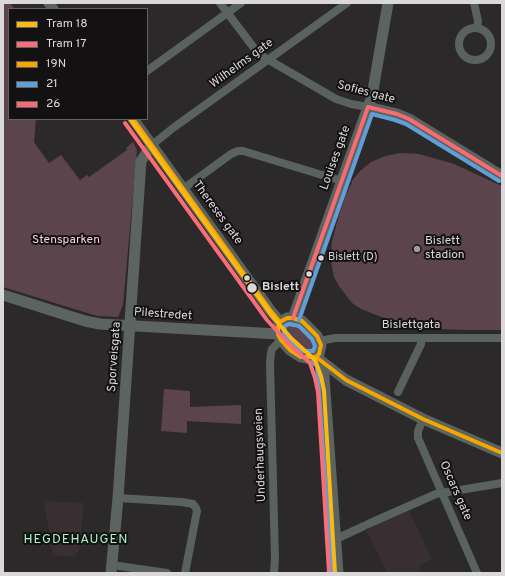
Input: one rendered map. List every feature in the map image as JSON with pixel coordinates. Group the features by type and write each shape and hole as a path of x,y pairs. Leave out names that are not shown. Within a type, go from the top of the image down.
{"street":[{"name":"Sofies gate","path":"220,3 257,52 268,60 336,100 397,114 409,119 502,176"},
{"path":"148,70 241,3"},
{"name":"Wilhelms gate","path":"152,145 173,128 347,3"},
{"name":"Louises gate","path":"293,318 368,107 374,85 388,3"},
{"path":"474,3 478,21 477,28"},
{"name":"Thereses gate","path":"134,120 280,322"},
{"name":"Sporveisgata","path":"111,569 118,498 141,161 152,145"},
{"path":"183,188 231,154 238,151 243,151 342,181"},
{"name":"Pilestredet","path":"3,295 85,321 100,324 279,337"},
{"path":"338,573 319,360 321,350 320,341 318,336 306,325 293,318 287,318 280,322 278,330 279,337 290,350 301,357 319,360 346,380 423,419 502,453"},
{"name":"Underhaugsveien","path":"274,573 275,559 270,364 271,353 279,337"},
{"name":"Bislettgata","path":"320,341 335,338 502,338"},
{"path":"398,392 422,344 422,338"},
{"name":"Oscars gate","path":"423,419 418,431 418,438 477,573"},
{"path":"336,539 442,492 502,483"},
{"path":"118,498 193,504 197,511 185,573"},
{"path":"111,569 167,573"}],"shaded area":[{"path":"44,501 84,503 79,552 76,552 75,557 53,555"},
{"path":"409,511 432,559 421,564 419,567 420,570 414,573 387,573 366,530 403,512"}],"green space":[{"name":"Stensparken","path":"3,3 10,3 14,8 8,8 8,120 36,120 34,142 49,163 61,155 80,180 87,175 89,177 127,150 126,148 133,142 137,150 123,305 118,317 97,316 3,287"},
{"name":"Bislett stadion","path":"400,153 419,154 454,164 502,186 502,330 441,329 389,320 361,309 352,303 339,286 334,277 332,267 332,241 339,215 346,194 352,183 351,182 360,171 371,162 385,156"},
{"path":"291,323 301,328 308,335 314,343 315,347 313,352 303,352 290,342 284,331 286,324"},
{"path":"164,389 190,391 190,407 241,405 241,424 187,421 187,433 161,431"}],"tram line":[{"name":"18","path":"131,120 272,316 291,338 315,360 321,376 324,391 335,573"},
{"name":"17","path":"125,123 267,320 287,342 310,363 318,392 329,573"}],"transit line":[{"name":"26","path":"293,318 368,107 397,114 409,119 502,176"},
{"name":"21","path":"299,320 372,114 406,124 499,181"},
{"name":"19N","path":"134,120 280,322"},
{"name":"19N","path":"287,318 302,321 317,336 321,345 319,354 316,357 301,357 290,350 281,340 278,334 278,327 280,322 287,318"},
{"name":"21","path":"289,324 299,326 312,339 315,346 313,351 303,351 294,345 284,333 285,326 289,324"},
{"name":"19N","path":"316,357 346,380 423,419 502,453"},
{"name":"21","path":"312,362 317,366 332,573"}],"place":[{"name":"Bislett stadion","path":"417,249"},
{"name":"Bislett (D)","path":"321,258"},
{"name":"Bislett","path":"252,288"}],"district":[{"name":"HEGDEHAUGEN","path":"76,540"}]}
